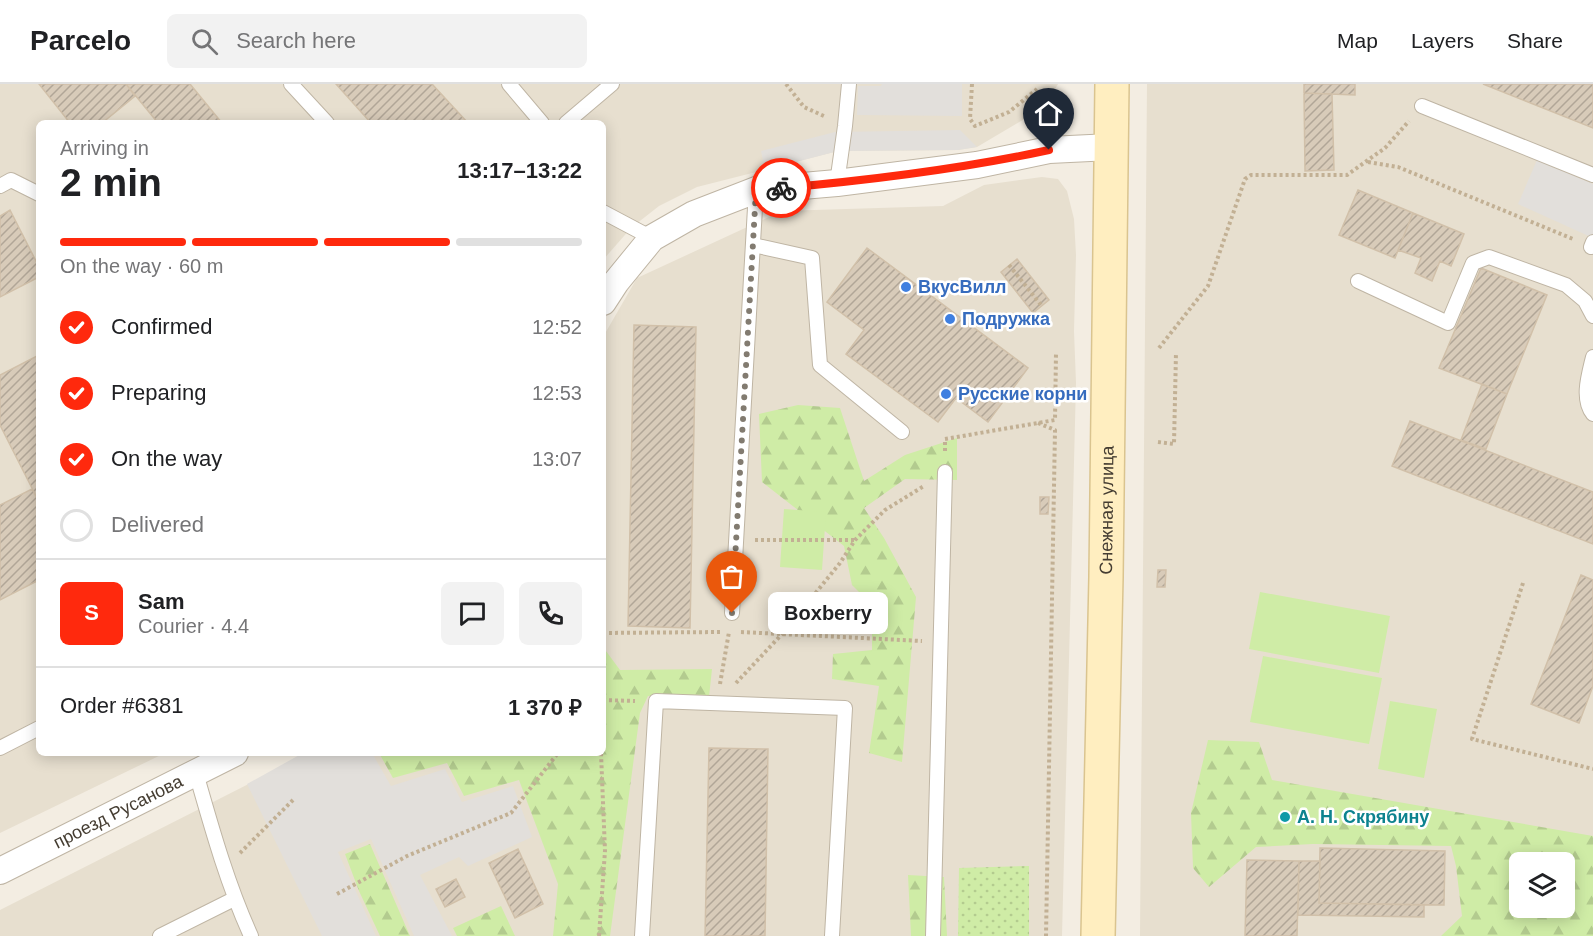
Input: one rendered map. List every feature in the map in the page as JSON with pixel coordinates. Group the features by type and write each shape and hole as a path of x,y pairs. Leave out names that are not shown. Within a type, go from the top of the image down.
{"main road":[{"name":"Снежная улица","path":"1098,936 1106,577 1112,84"}],"street":[{"path":"606,297 652,238 694,214 756,190 837,183 977,165 1049,150 1111,147"},
{"name":"проезд Русанова","path":"0,871 229,756"}],"lane":[{"path":"291,84 324,120"},
{"path":"509,84 539,120"},
{"path":"570,120 612,84"},
{"path":"837,183 849,84"},
{"path":"1422,106 1593,175"},
{"path":"0,186 11,180 36,192"},
{"path":"732,613 756,190"},
{"path":"606,214 652,238"},
{"path":"753,245 812,258 820,365 902,432"},
{"path":"1358,281 1448,323 1473,263 1489,257 1566,285 1585,301 1593,316"},
{"path":"1593,357 1587,385 1590,410 1593,414"},
{"path":"933,936 945,472"},
{"path":"642,936 656,701 845,708 832,936"},
{"path":"0,748 36,730"},
{"path":"196,773 234,899 251,936"},
{"path":"160,936 234,899"}],"path":[{"path":"786,84 804,107 845,126"},
{"path":"972,84 970,119 975,126 1009,112 1037,89"},
{"path":"1159,348 1208,286 1245,179 1251,175 1347,175 1385,148 1422,106"},
{"path":"1368,162 1398,167 1592,244"},
{"path":"1009,265 1041,305"},
{"path":"717,702 783,633 840,564 855,540 885,510 945,472 945,439 1055,420 1056,353"},
{"path":"1158,442 1174,444 1176,353"},
{"path":"1035,422 1054,430 1046,936"},
{"path":"736,540 855,540"},
{"path":"1523,583 1472,739 1593,769"},
{"path":"717,702 732,613"},
{"path":"606,633 783,633 941,642"},
{"path":"606,700 656,701"},
{"path":"337,894 407,856 511,813 556,756"},
{"path":"599,936 605,851 601,756"},
{"path":"224,869 293,800"}],"shaded area":[{"path":"0,84 1058,84 1052,95 1026,118 977,147 958,150 838,151 697,187 659,206 631,228 606,257 606,120 36,120 36,756 159,756 0,833"},
{"path":"882,84 962,84 962,116 857,115 858,86 881,86"},
{"path":"1147,84 1593,84 1593,936 1140,936"},
{"path":"960,130 977,147 958,150 838,151 765,170 761,151 835,132"},
{"path":"1537,160 1593,184 1593,238 1518,204"},
{"path":"1042,177 1058,179 1067,191 1074,219 1076,383 1062,936 0,936 0,910 304,756 606,756 606,332 637,278 782,211 943,206 984,185"},
{"path":"298,756 374,756 391,786 445,769 462,802 513,786 532,837 468,866 459,857 420,875 452,936 414,936 371,839 338,852 376,936 322,936 247,784"}],"green space":[{"path":"798,405 840,408 864,481 905,455 957,438 957,480 905,479 864,508 884,538 916,597 902,762 869,753 879,686 832,679 833,654 872,650 872,605 852,585 844,546 762,482 759,414"},
{"path":"784,509 826,512 822,570 780,567"},
{"path":"1260,592 1390,616 1379,673 1249,649"},
{"path":"606,651 620,670 712,669 709,697 648,696 640,713 610,936 553,936 558,884 519,780 464,796 447,763 393,778 381,756 606,756"},
{"path":"1263,656 1382,678 1369,744 1250,722"},
{"path":"1390,701 1437,709 1424,778 1378,769"},
{"path":"1208,740 1259,742 1272,780 1593,836 1593,936 1441,936 1462,916 1456,866 1451,846 1313,844 1256,847 1209,887 1193,868 1191,813"},
{"path":"370,844 410,936 380,936 359,891 345,854"},
{"path":"1029,866 1029,936 958,936 959,868"},
{"path":"908,875 944,877 947,936 911,936"},
{"path":"501,906 515,936 457,936 453,928"}],"building":[{"path":"39,84 126,84 135,96 106,120 68,120"},
{"path":"126,84 190,84 220,120 156,120"},
{"path":"336,84 432,84 465,120 368,120"},
{"path":"1304,84 1355,84 1355,95 1304,93"},
{"path":"1483,84 1593,84 1593,128"},
{"path":"1304,93 1332,94 1334,170 1305,171"},
{"path":"1358,190 1413,213 1395,258 1339,235"},
{"path":"10,210 36,261 36,279 0,297 0,216"},
{"path":"1413,213 1464,234 1451,266 1440,261 1432,281 1415,273 1421,258 1398,250"},
{"path":"867,248 1028,368 988,422 956,398 938,422 846,354 864,330 827,302"},
{"path":"1017,259 1049,300 1033,313 1001,272"},
{"path":"1481,268 1547,295 1507,394 1439,368"},
{"path":"634,325 696,327 690,628 628,626"},
{"path":"36,357 36,496 0,425 0,375"},
{"path":"1482,384 1507,394 1486,449 1461,440"},
{"path":"1410,421 1593,492 1593,544 1392,466"},
{"path":"32,489 36,496 36,582 0,600 0,505"},
{"path":"1040,497 1049,497 1048,514 1040,514"},
{"path":"1158,570 1166,570 1165,587 1157,587"},
{"path":"1581,575 1593,580 1593,686 1579,723 1531,704"},
{"path":"709,748 768,749 765,936 705,936"},
{"path":"1320,848 1445,851 1444,905 1319,903"},
{"path":"518,849 543,904 515,918 489,863"},
{"path":"1247,860 1299,861 1297,936 1245,936"},
{"path":"1299,861 1320,861 1319,903 1424,905 1424,917 1298,915"},
{"path":"456,879 465,897 445,907 436,889"}],"way so far":[{"path":"732,613 756,190 781,188"}],"place":[{"name":"ВкусВилл","path":"906,287"},
{"name":"Подружка","path":"950,319"},
{"name":"Русские корни","path":"946,394"},
{"name":"Boxberry","path":"732,613"},
{"name":"А. Н. Скрябину","path":"1285,817"}],"route":[{"path":"781,188 977,165 1049,150"}]}
